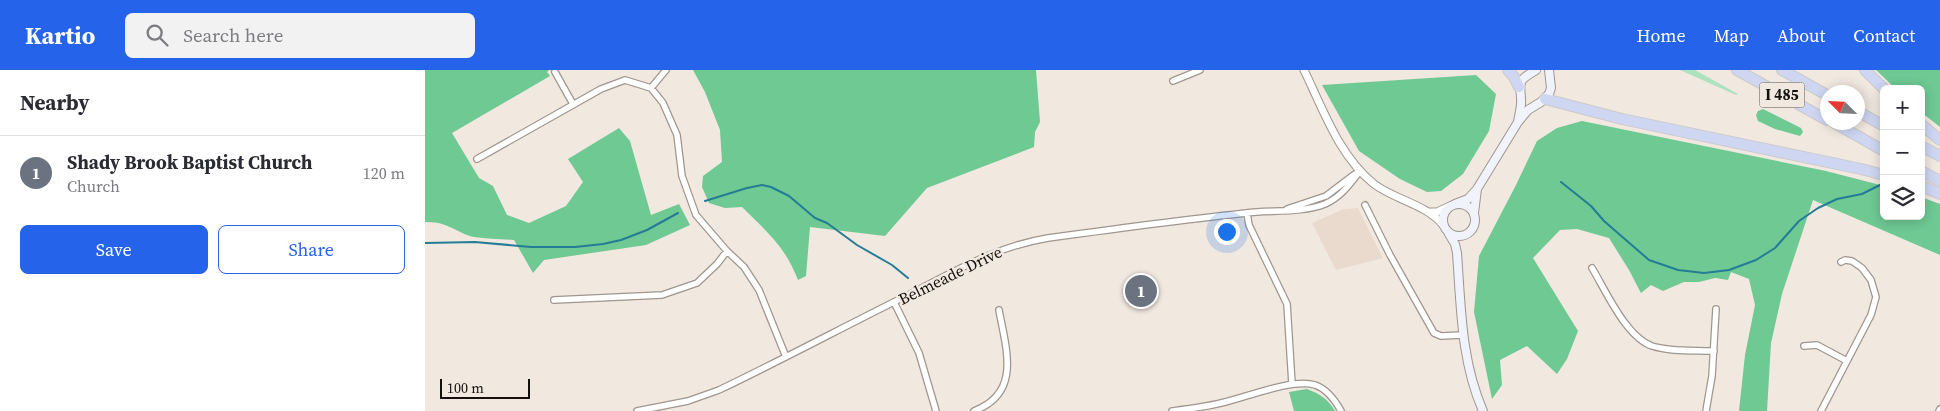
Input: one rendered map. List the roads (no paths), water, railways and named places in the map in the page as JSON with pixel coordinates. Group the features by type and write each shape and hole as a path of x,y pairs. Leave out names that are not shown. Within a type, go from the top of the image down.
{"highway":[{"path":"1507,70 1515,77 1520,93"},
{"name":"I 485","path":"1737,70 1820,116"},
{"name":"I 485","path":"1782,70 1820,91"},
{"path":"1865,70 1880,85"},
{"path":"1541,102 1880,174"},
{"path":"1865,115 1880,124"},
{"path":"1925,127 1940,140"},
{"path":"1848,130 1880,148"},
{"path":"1925,148 1940,156"},
{"path":"1925,173 1940,181"},
{"path":"1925,188 1940,194"}],"main road":[{"path":"1518,122 1520,93 1525,76 1536,70"},
{"path":"1483,411 1469,369 1463,335 1457,253 1455,244 1443,225 1443,214 1453,205 1468,199 1477,189 1518,122 1529,110 1541,102 1551,88 1549,70"},
{"path":"1520,93 1528,103 1541,102"},
{"path":"1457,253 1475,224 1474,213 1477,189"},
{"path":"1453,205 1466,205 1474,213"},
{"path":"1449,234 1459,237 1469,233"}],"street":[{"path":"651,88 665,70"},
{"path":"1173,82 1200,70"},
{"path":"1304,70 1346,154 1360,171 1389,194 1428,212 1443,225"},
{"path":"555,72 573,104"},
{"path":"477,159 601,89 625,80 651,88 663,103 677,135 682,176 696,215 727,251 744,267 759,290 786,357"},
{"name":"Belmeade Drive","path":"637,411 688,401 719,390 996,252 1019,244 1103,231 1247,213 1293,211 1328,202 1347,188 1360,171"},
{"path":"1428,212 1437,212 1453,205"},
{"path":"1365,206 1389,255 1434,333 1441,336 1463,335"},
{"path":"1247,213 1249,225 1287,304 1292,384"},
{"path":"554,300 662,295 684,289 697,283 717,264 727,251"},
{"path":"1821,411 1871,315 1876,297 1871,280 1863,268 1852,261 1845,260 1841,262"},
{"path":"1592,268 1626,323 1646,343 1661,348 1714,351"},
{"path":"894,302 919,353 936,411"},
{"path":"1706,411 1712,376 1716,309"},
{"path":"974,411 983,408 995,399 1005,384 1008,373 1008,360 999,310"},
{"path":"1804,346 1817,346 1847,361"},
{"path":"1172,411 1220,403 1292,384 1307,384 1322,388 1332,397 1341,411"}],"waterway":[{"path":"1561,182 1591,206 1604,221 1649,260 1678,270 1704,273 1729,270 1756,260 1775,248 1799,221 1818,208 1837,199 1862,194 1880,185"},
{"path":"705,201 747,188 762,185 771,187 789,196 815,218 827,223 857,245 892,265 908,278"},
{"path":"425,243 475,242 531,247 575,247 603,244 621,240 647,230 678,213"}],"place":[{"name":"Shady Brook Baptist Church","path":"1141,291"}]}
